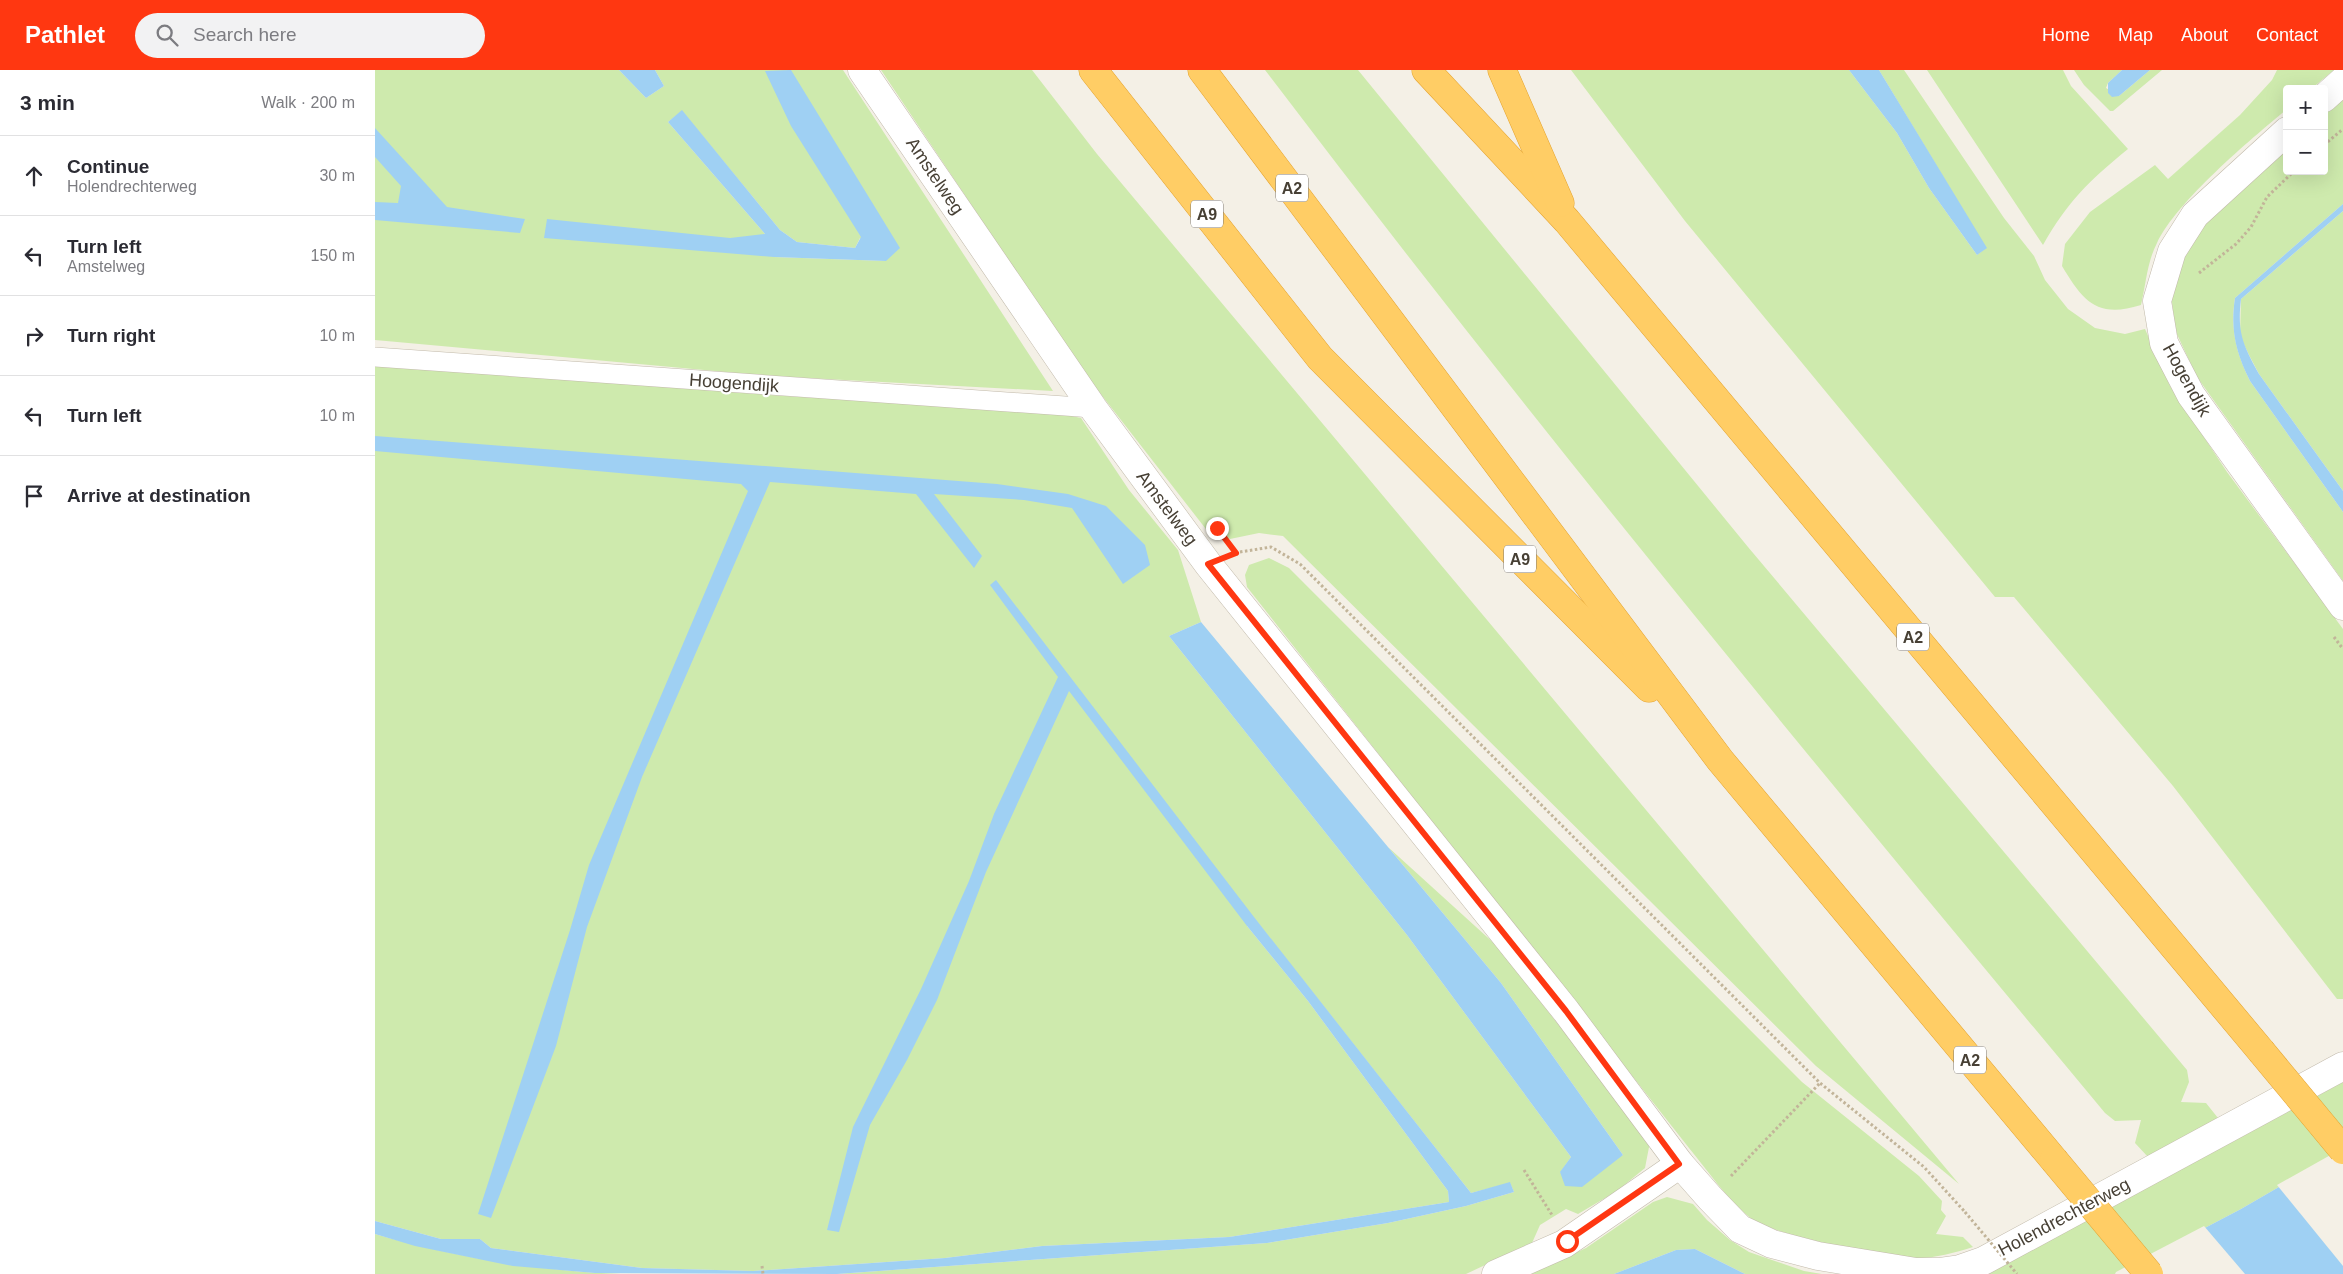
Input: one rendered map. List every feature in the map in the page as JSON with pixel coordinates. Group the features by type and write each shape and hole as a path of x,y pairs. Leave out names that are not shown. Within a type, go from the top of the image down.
{"highway":[{"name":"A9","path":"1093,70 1320,358 1720,760"},
{"name":"A2","path":"1202,70 1720,760 2149,1274"},
{"name":"A2","path":"1426,70 1567,221 2343,1150"},
{"name":"A2","path":"1502,70 1567,221"}],"street":[{"name":"Amstelweg","path":"862,70 1093,408 1208,564 1566,1011 1679,1164"},
{"path":"2328,95 2343,82"},
{"name":"Hogendijk","path":"2283,135 2195,215 2172,251 2157,301 2164,344 2191,396 2343,606"},
{"name":"Holendrechterweg","path":"1679,1164 1740,1229 1772,1244 1864,1265 1916,1272 1939,1272 1959,1269 1983,1261 2343,1066"},
{"path":"1496,1274 1567,1241 1679,1164"}],"lane":[{"name":"Hoogendijk","path":"375,357 1093,408"}],"path":[{"path":"2328,142 2343,129"},
{"path":"2157,301 2187,283 2236,244 2251,227 2267,197 2289,175"},
{"path":"1241,559 1236,553 1271,547 1300,564 1820,1084 1924,1167 2017,1274"},
{"path":"1723,1174 1728,1180 1820,1084"},
{"path":"1524,1170 1567,1241"},
{"path":"1975,1236 1984,1231"},
{"path":"762,1266 763,1274"}],"green space":[{"path":"375,70 619,70 646,98 664,86 655,70 843,70 1053,391 770,376 375,340","holes":["682,111 780,230 797,242 855,248 860,238 886,261 774,257 765,234 668,122"]},
{"path":"881,70 1032,70 1097,154 1959,1184 1816,1066 1283,536 1259,533 1230,539 1209,533 1082,370"},
{"path":"1265,70 1358,70 1748,547 2187,1070 2189,1082 2181,1102 2206,1103 2218,1118 2148,1157 2135,1143 2141,1120 2115,1121 2105,1113 1785,726 1574,466"},
{"path":"1571,70 1849,70 1897,133 1929,188 1977,255 1986,248 1879,70 1904,70 2004,218 2034,256 2045,280 2068,309 2095,328 2125,334 2145,329 2170,386 2227,472 2343,629 2343,999 2337,999 2173,786 2014,597 1995,597 1685,221"},
{"path":"1927,70 2063,70 2071,86 2128,149 2080,192 2061,216 2043,245"},
{"path":"2074,70 2122,70 2108,83 2106,88 2119,96 2150,70 2162,70 2113,111 2110,111 2084,85"},
{"path":"2277,70 2334,70 2316,85 2283,85 2283,112 2197,190 2167,226 2157,243 2149,265 2141,305 2113,310 2093,304 2077,289 2062,266 2065,244 2090,212 2155,165 2168,179 2240,115 2272,80"},
{"path":"2343,96 2343,204 2235,298 2233,320 2235,341 2250,381 2343,512 2343,581 2197,377 2175,330 2172,302 2173,277 2197,229 2283,147 2283,175 2328,175 2328,109"},
{"path":"2343,211 2343,491 2259,374 2240,336 2241,299"},
{"path":"375,365 769,395 1053,412 1081,418 1129,490 1178,550 1201,622 1169,636 1407,935 1571,1157 1560,1173 1623,1155 1501,983 1388,847 1497,946 1650,1142 1645,1168 1617,1191 1578,1214 1566,1209 1540,1225 1532,1243 1466,1274 837,1274 1267,1243 1388,1223 1466,1206 1514,1192 1510,1183 1471,1193 1254,918 1247,926 1308,1001 1448,1191 1449,1202 1229,1237 1042,1246 945,1258 753,1271 642,1268 491,1248 480,1239 441,1239 375,1221"},
{"path":"1269,558 1289,568 1802,1082 1919,1176 1942,1201 1941,1210 1946,1216 1936,1234 1963,1237 1973,1247 1945,1255 1917,1258 1859,1250 1832,1245 1764,1226 1753,1220 1735,1204 1247,587 1245,575 1249,565"},
{"path":"2343,1082 2343,1150 2241,1209 2117,1274 1988,1274"},
{"path":"1667,1197 1693,1204 1707,1220 1730,1240 1749,1252 1804,1271 1822,1274 1745,1274 1695,1249 1676,1250 1614,1274 1530,1274 1586,1248 1653,1202"},
{"path":"375,1234 435,1250 496,1262 558,1270 621,1274 375,1274"}],"water":[{"path":"619,70 655,70 664,86 646,98"},
{"path":"791,70 900,248 886,261 774,257 544,238 547,219 730,238 765,234 668,122 682,110 780,230 797,242 855,248 861,237 791,126 765,71"},
{"path":"1849,70 1879,70 1987,248 1977,255 1929,188 1897,133"},
{"path":"2122,70 2150,70 2119,96 2112,97 2108,93 2108,83"},
{"path":"375,128 447,207 525,219 520,233 375,220 375,202 398,203 401,186 375,157"},
{"path":"2343,204 2343,211 2241,299 2240,321 2245,346 2259,374 2343,491 2343,512 2250,381 2235,341 2233,321 2235,298"},
{"path":"375,436 997,484 1068,494 1106,506 1145,545 1150,565 1123,584 1072,508 1024,500 934,494 982,556 974,568 916,494 770,482 642,777 587,927 556,1046 491,1218 478,1214 570,930 589,865 748,491 741,484 375,451"},
{"path":"996,580 1254,917 1471,1193 1510,1182 1514,1192 1466,1206 1388,1223 1267,1243 837,1274 595,1273 513,1266 415,1246 375,1234 375,1221 441,1239 480,1239 491,1248 642,1268 753,1271 945,1258 1042,1246 1229,1237 1449,1202 1448,1191 1308,1001 1247,926 1069,691 986,872 937,1000 907,1060 870,1125 839,1232 827,1230 853,1127 921,989 969,881 994,814 1058,677 990,585"},
{"path":"1201,622 1501,983 1623,1155 1582,1187 1565,1186 1560,1172 1571,1157 1407,935 1169,636"},
{"path":"2343,1150 2343,1274 2117,1274 2241,1209"},
{"path":"1695,1249 1745,1274 1614,1274 1676,1250"}],"pier":[{"path":"2343,1148 2343,1266 2277,1185"},
{"path":"2204,1226 2245,1274 2115,1274 2116,1272"}],"route":[{"path":"1217,528 1236,553 1208,564 1566,1011 1679,1164 1640,1193 1567,1241"}]}
